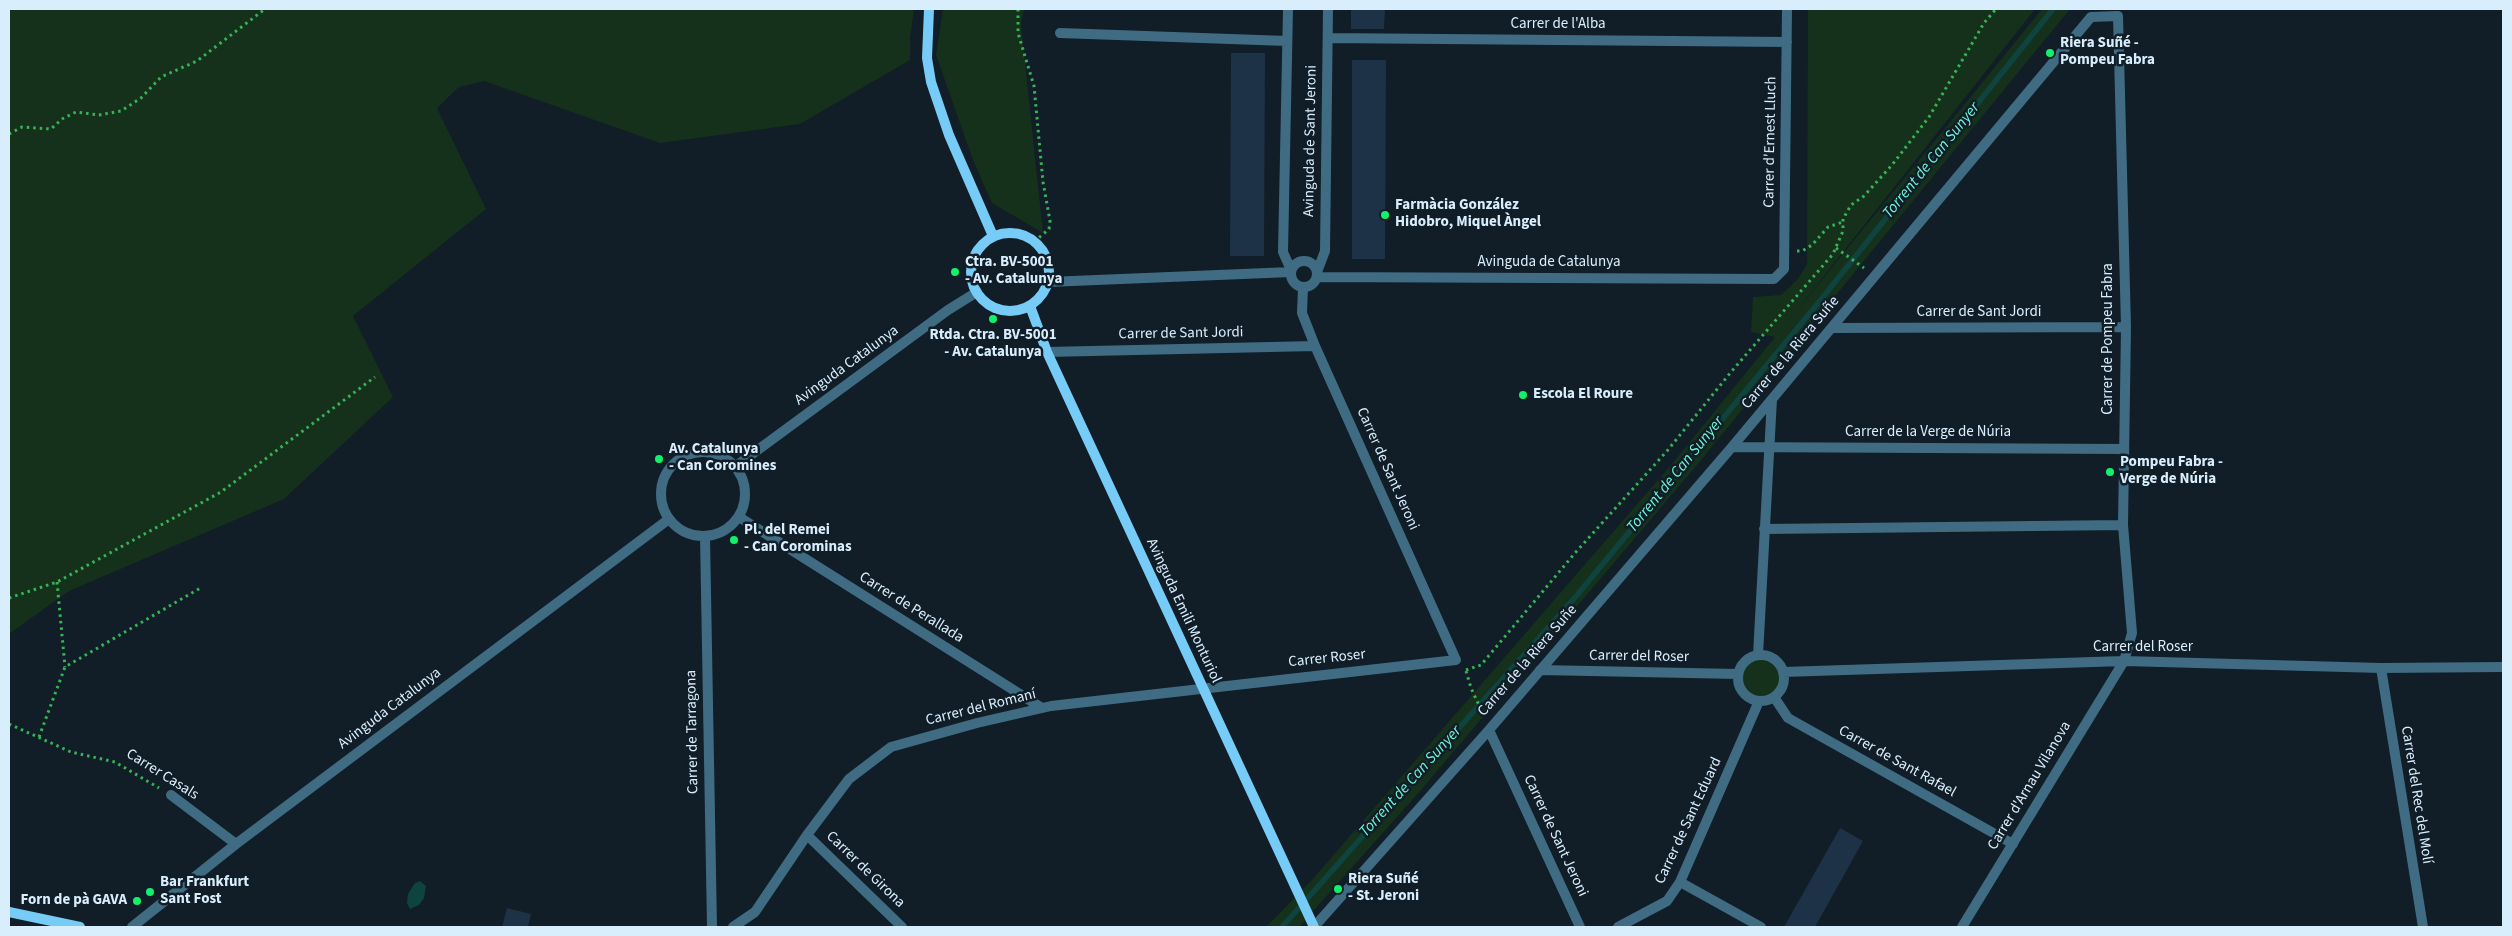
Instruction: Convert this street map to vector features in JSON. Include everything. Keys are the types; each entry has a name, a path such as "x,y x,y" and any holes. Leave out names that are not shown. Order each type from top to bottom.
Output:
{"street":[{"path":"929,9 927,58 931,82 949,135 993,236"},
{"name":"Avinguda de Sant Jeroni","path":"1288,9 1283,252 1291,271"},
{"name":"Avinguda de Sant Jeroni","path":"1317,274 1325,251 1328,9"},
{"name":"Carrer d'Ernest Lluch","path":"1780,275 1784,269 1787,9"},
{"name":"Carrer de la Riera Suñe","path":"1313,924 1487,725 1540,670 1732,447 2091,17 2118,16"},
{"name":"Carrer de Pompeu Fabra","path":"2118,16 2126,327 2122,524 2132,633 2124,661"},
{"path":"1060,33 1287,41"},
{"name":"Carrer de l'Alba","path":"1328,38 1787,42"},
{"path":"1014,233 1023,235 1035,242 1046,256 1050,269 1046,289 1038,300 1030,306 1010,312 995,308 983,300 976,292 971,271 973,261 979,249 993,236 1014,233"},
{"path":"1307,261 1314,266 1317,274 1311,285 1303,287 1294,283 1291,271 1297,263 1307,261"},
{"path":"1048,282 1291,271"},
{"name":"Avinguda de Catalunya","path":"1317,274 1774,279 1780,275"},
{"name":"Carrer de Sant Jeroni","path":"1303,287 1302,313 1315,346 1456,660"},
{"name":"Avinguda Catalunya","path":"736,466 976,292"},
{"name":"Avinguda Emili Monturiol","path":"1030,306 1047,352 1313,924"},
{"name":"Carrer de Sant Jordi","path":"1832,328 2126,327"},
{"name":"Carrer de Sant Jordi","path":"1047,352 1315,346"},
{"path":"1758,655 1772,399"},
{"name":"Carrer de la Verge de Núria","path":"1732,447 2124,449"},
{"path":"703,451 718,454 736,466 743,478 746,493 744,508 739,517 729,528 705,536 692,535 680,529 669,519 664,510 661,496 663,480 670,467 678,459 703,451"},
{"name":"Carrer de Perallada","path":"739,517 1042,708"},
{"name":"Avinguda Catalunya","path":"132,927 236,844 669,519"},
{"path":"1764,529 2122,524"},
{"name":"Carrer de Tarragona","path":"705,536 712,927"},
{"path":"1758,655 1774,659 1783,672 1782,688 1774,697 1759,701 1746,697 1741,691 1738,674 1744,662 1758,655"},
{"name":"Carrer Roser","path":"1202,687 1456,660"},
{"name":"Carrer del Roser","path":"1783,672 2124,661 2380,668 2503,667"},
{"name":"Carrer d'Arnau Vilanova","path":"1962,927 2124,661"},
{"name":"Carrer del Rec del Molí","path":"2380,668 2423,927"},
{"name":"Carrer del Roser","path":"1540,670 1738,674"},
{"name":"Carrer del Romaní","path":"807,835 849,779 891,747 977,723 1042,708 1202,687"},
{"name":"Carrer de Sant Rafael","path":"1774,697 1788,718 2013,844"},
{"name":"Carrer de Sant Eduard","path":"1618,927 1667,901 1680,882 1759,701"},
{"name":"Carrer de Sant Jeroni","path":"1487,725 1580,927"},
{"name":"Carrer Casals","path":"171,795 236,844"},
{"name":"Carrer de Girona","path":"733,927 755,912 807,835 902,927"},
{"path":"1680,882 1761,927"},
{"path":"9,912 80,927"}],"path":[{"path":"9,134 22,127 51,129 62,119 76,112 99,115 121,111 141,98 161,77 197,62 265,9"},
{"path":"1018,9 1018,33 1034,86 1043,182 1050,221 1049,229 1035,242"},
{"path":"1466,671 1481,665 1576,553 1667,451 1731,372 1833,254 1843,231 1843,222 1851,205 1864,196 1929,117 1984,23 1996,9"},
{"path":"1784,250 1802,251 1812,245 1828,227 1843,222"},
{"path":"1836,248 1875,276"},
{"path":"9,598 57,582 221,492 374,377"},
{"path":"39,737 65,667 57,582"},
{"path":"65,667 202,587"},
{"path":"1456,660 1466,671 1471,688 1487,725"},
{"name":"Carrer Casals","path":"9,724 71,752 115,762 171,795"}],"shaded area":[{"path":"9,9 914,9 910,38 910,60 800,124 660,143 484,81 459,87 437,108 486,209 353,316 393,397 284,499 69,591 9,634"},
{"path":"943,9 1024,9 1021,25 1043,233 992,203 973,160 936,55"},
{"path":"1808,9 2035,9 1794,314 2042,9 2070,9 1697,465 1421,790 1299,927 1266,927 1311,881 1671,465 1775,337 1751,332 1753,297 1781,295 1798,279 1807,264"},
{"path":"1756,655 1766,655 1780,665 1784,678 1780,691 1774,697 1766,701 1756,701 1742,691 1738,683 1738,673 1748,659"},
{"path":"420,881 426,886 424,898 419,905 410,909 407,903 408,894 415,883"}],"building":[{"path":"1351,9 1385,9 1384,29 1351,29"},
{"path":"1231,53 1265,53 1264,256 1230,256"},
{"path":"1352,60 1386,60 1385,259 1352,259"},
{"path":"1840,828 1863,841 1815,927 1784,927"},
{"path":"507,908 531,914 528,927 502,927"}],"waterway":[{"name":"Torrent de Can Sunyer","path":"1282,927 1578,594 1819,302 2053,9"}],"place":[{"name":"Riera Suñé - Pompeu Fabra","path":"2050,53"},
{"name":"Farmàcia González Hidobro, Miquel Àngel","path":"1385,215"},
{"name":"Ctra. BV-5001 - Av. Catalunya","path":"955,272"},
{"name":"Rtda. Ctra. BV-5001 - Av. Catalunya","path":"993,319"},
{"name":"Escola El Roure","path":"1523,395"},
{"name":"Av. Catalunya - Can Coromines","path":"659,459"},
{"name":"Pompeu Fabra - Verge de Núria","path":"2110,472"},
{"name":"Pl. del Remei - Can Corominas","path":"734,540"},
{"name":"Riera Suñé - St. Jeroni","path":"1338,889"},
{"name":"Bar Frankfurt Sant Fost","path":"150,892"},
{"name":"Forn de pà GAVA","path":"137,901"}]}
